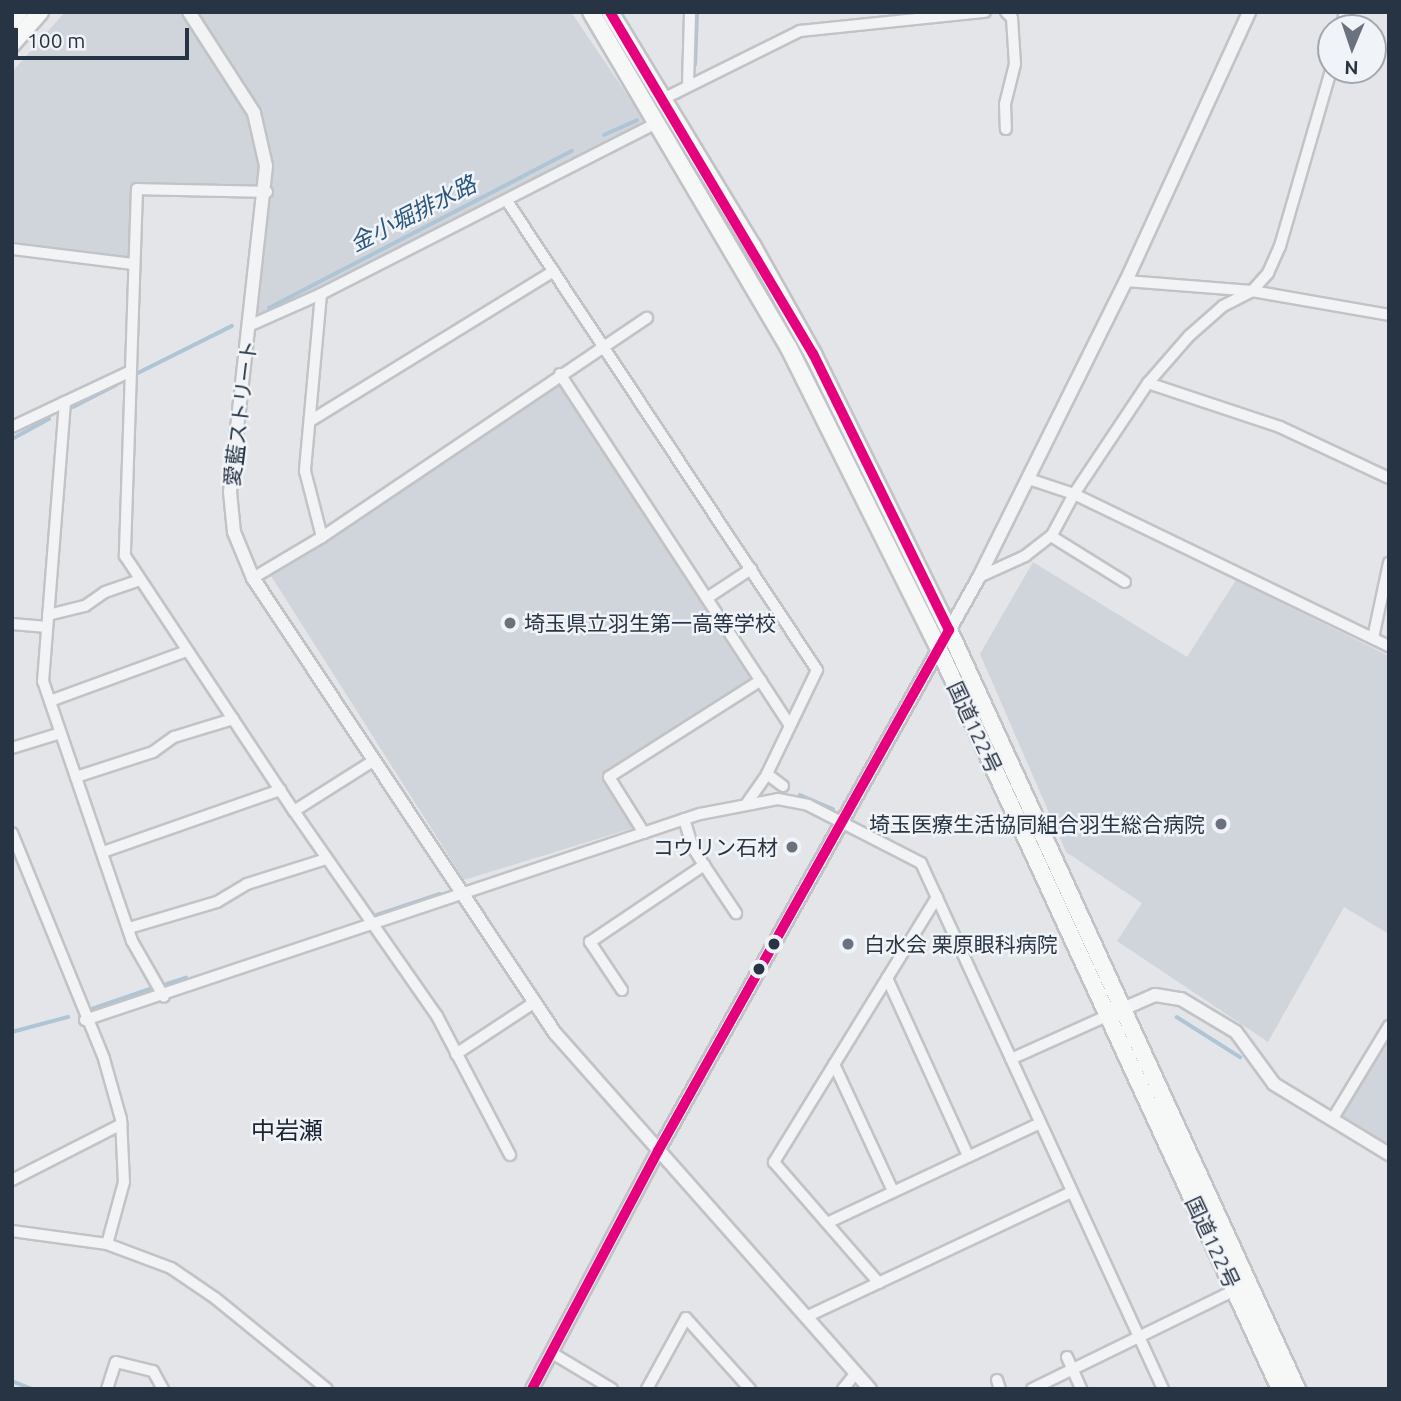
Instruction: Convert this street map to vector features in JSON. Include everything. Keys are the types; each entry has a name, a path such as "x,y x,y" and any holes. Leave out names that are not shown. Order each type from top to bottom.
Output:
{"main road":[{"path":"12,20 19,12"},
{"path":"12,44 40,12"},
{"name":"国道122号","path":"591,12 789,348 1116,1011 1297,1389"},
{"name":"国道122号","path":"610,12 665,98 813,354 949,630 1280,1389"}],"street":[{"name":"愛藍ストリート","path":"189,12 254,113 267,166 267,192 230,492 234,532 253,578 555,1033 870,1389"},
{"path":"688,85 690,12"},
{"path":"665,98 800,31 985,12"},
{"path":"1006,12 1012,18 1015,64 1005,104 1006,129"},
{"path":"532,1389 658,1151 979,577 1126,281 1249,12"},
{"path":"979,577 1025,556 1051,536 1074,494 1148,383 1223,306 1252,291 1268,273 1280,246 1327,84"},
{"path":"250,325 260,324 321,294 658,122"},
{"path":"267,192 137,189 132,264 124,556 370,926 437,1016 510,1155"},
{"path":"507,201 817,670 767,774 747,803"},
{"path":"12,249 132,264"},
{"path":"310,421 554,271"},
{"path":"1126,281 1252,291 1389,315"},
{"path":"321,294 305,471 322,537"},
{"path":"253,578 322,537 560,374 647,318"},
{"path":"12,427 129,372"},
{"path":"560,374 790,725"},
{"path":"1148,383 1280,427 1389,478"},
{"path":"65,402 43,681 129,928 164,997"},
{"path":"1029,479 1074,494 1389,646"},
{"path":"1051,536 1125,582"},
{"path":"1373,638 1389,563"},
{"path":"706,598 751,569"},
{"path":"48,615 85,606 105,592 140,580"},
{"path":"12,624 47,627"},
{"path":"50,702 187,651"},
{"path":"644,832 609,777 761,680"},
{"path":"76,777 233,719"},
{"path":"12,748 61,733"},
{"path":"294,811 373,761"},
{"path":"767,774 783,786"},
{"path":"103,852 280,790"},
{"path":"85,1020 164,997 684,819 747,803 778,799 844,820 921,863 1163,1389"},
{"path":"684,819 692,846 736,913"},
{"path":"12,833 85,1020 104,1059 121,1124 124,1182 107,1244"},
{"path":"129,928 217,902 247,884 326,859"},
{"path":"622,990 590,943 704,865"},
{"path":"879,1283 774,1163 937,897"},
{"path":"887,978 968,1156"},
{"path":"1011,1059 1155,995 1181,999 1236,1032 1273,1084 1389,1154"},
{"path":"456,1054 535,1002"},
{"path":"1332,1120 1389,1026"},
{"path":"834,1064 893,1191"},
{"path":"827,1223 1040,1123"},
{"path":"12,1180 121,1124"},
{"path":"806,1317 1072,1192"},
{"path":"12,1231 107,1244 178,1273 327,1389"},
{"path":"1032,1389 1138,1334 1235,1290"},
{"path":"647,1389 687,1318 750,1389"},
{"path":"552,1353 600,1386 612,1389"},
{"path":"1067,1357 1081,1389"},
{"path":"107,1389 116,1362 153,1371 163,1389"},
{"path":"844,1389 856,1373"}],"shaded area":[{"path":"65,12 571,12 649,127 251,325 267,191 137,189 132,261 12,249 12,72"},
{"name":"埼玉県立羽生第一高等学校","path":"561,378 755,678 602,775 636,827 464,880 266,568"},
{"name":"埼玉医療生活協同組合羽生総合病院","path":"1033,562 1187,657 1236,580 1389,656 1389,934 1344,907 1268,1042 1117,941 1142,903 1066,852 980,654"},
{"path":"1389,1039 1389,1146 1339,1117"}],"waterway":[{"path":"695,65 697,12"},
{"name":"金小堀排水路","path":"679,98 691,90"},
{"name":"金小堀排水路","path":"604,135 637,120"},
{"name":"金小堀排水路","path":"269,308 572,151"},
{"name":"金小堀排水路","path":"136,374 232,326"},
{"name":"金小堀排水路","path":"73,407 116,385"},
{"name":"金小堀排水路","path":"12,439 49,419"},
{"path":"800,795 833,809"},
{"path":"377,915 440,894"},
{"path":"167,984 186,978"},
{"path":"92,1009 150,989"},
{"path":"12,1032 68,1017"},
{"path":"1177,1017 1240,1057"},
{"path":"1339,1117 1372,1136"},
{"path":"12,1381 32,1389"}],"transit line":[{"path":"532,1389 658,1151 949,630 813,354 610,12"}],"place":[{"name":"埼玉県立羽生第一高等学校","path":"510,623"},
{"name":"埼玉医療生活協同組合羽生総合病院","path":"1221,824"},
{"name":"コウリン石材","path":"792,847"},
{"name":"白水会 栗原眼科病院","path":"848,944"}],"district":[{"name":"中岩瀬","path":"287,1131"}]}
